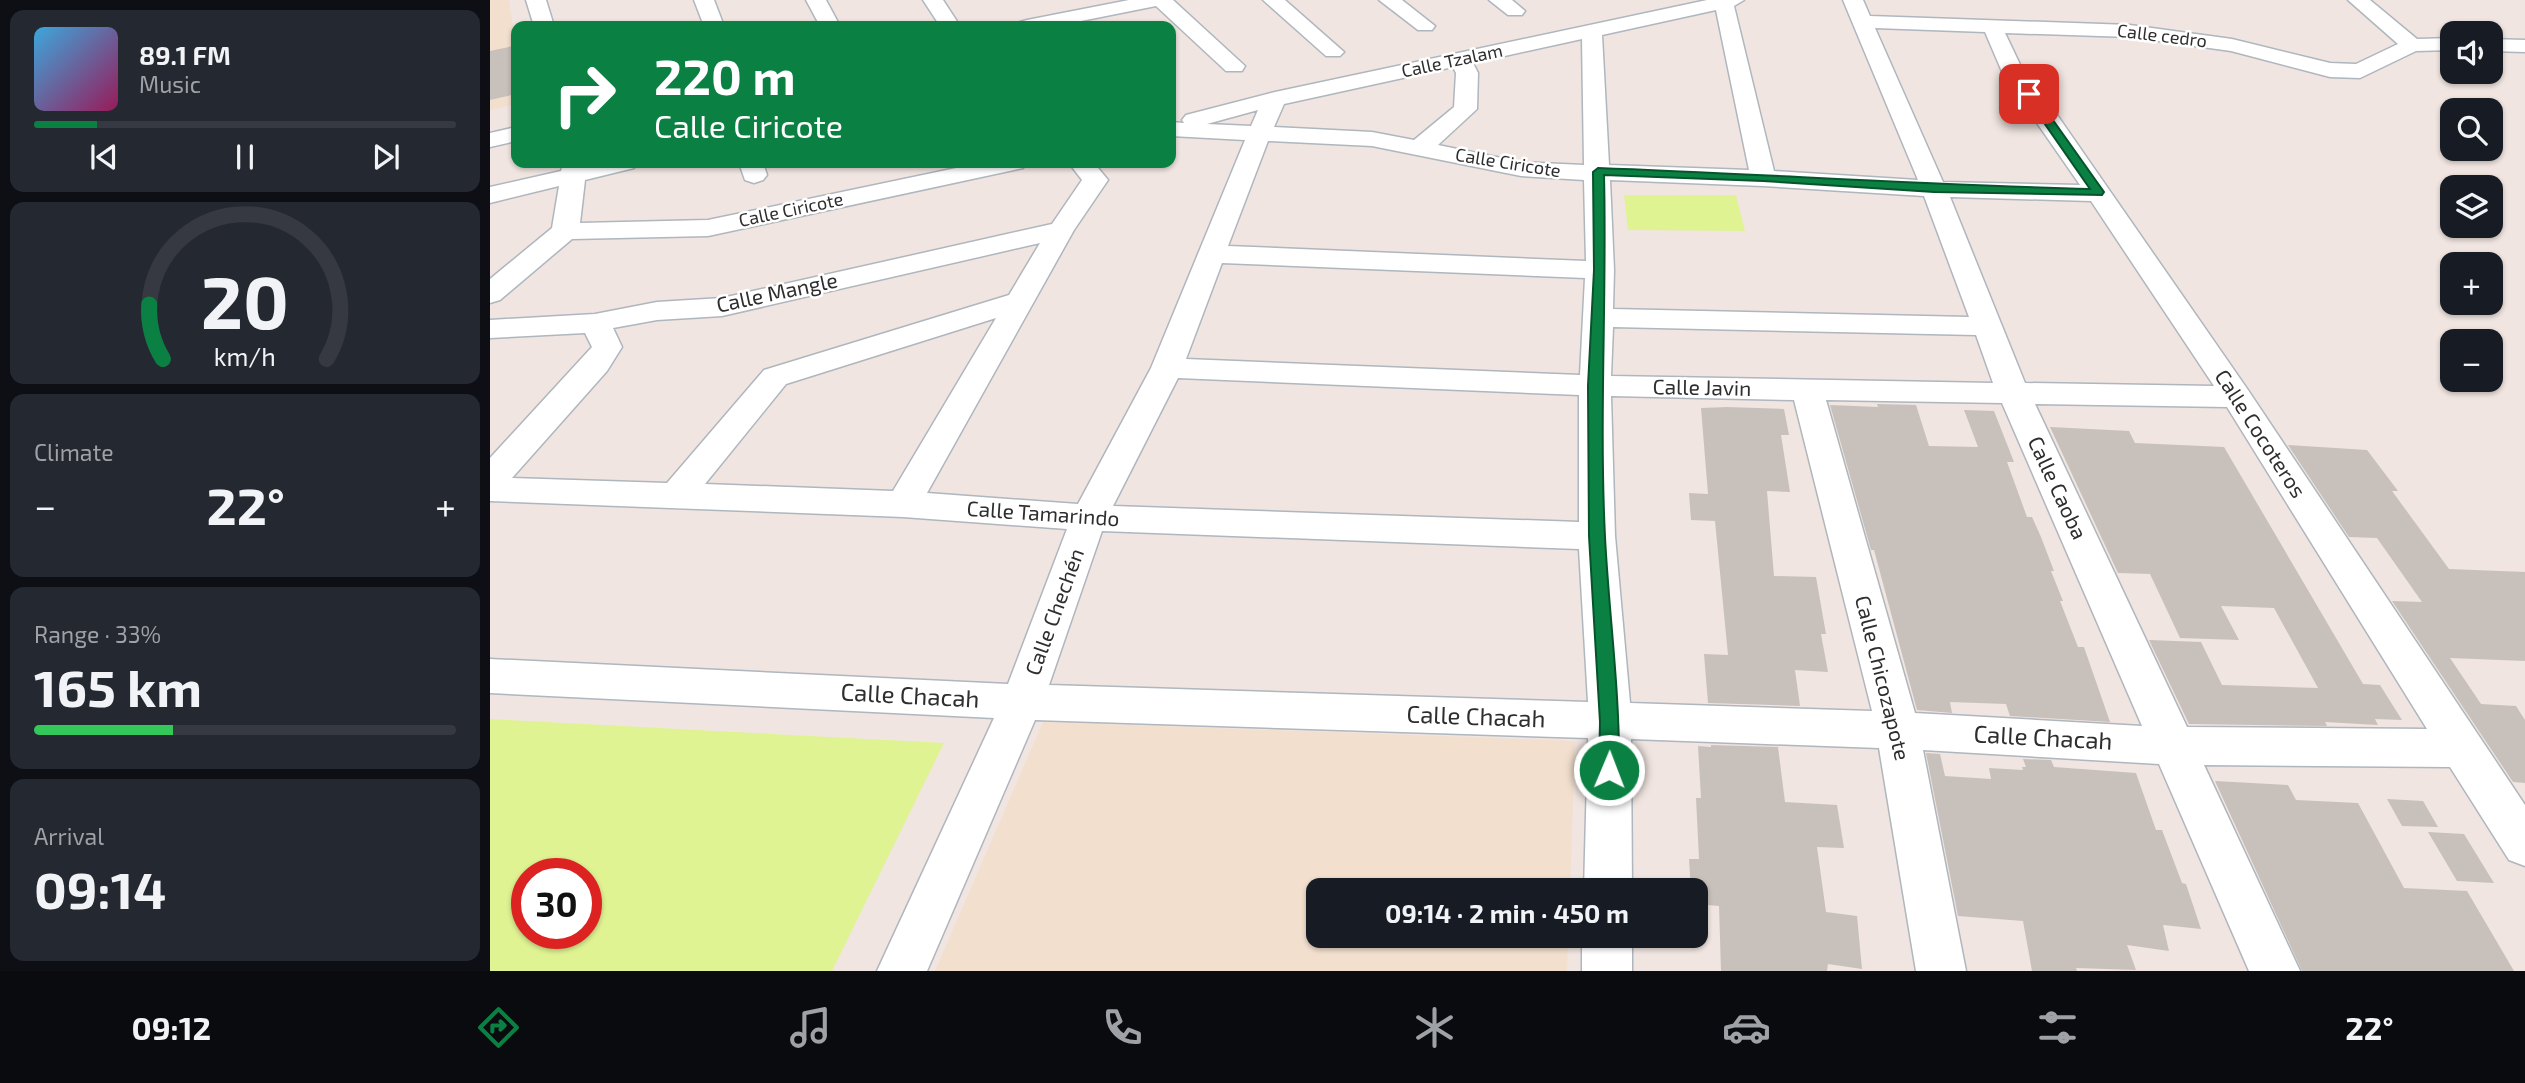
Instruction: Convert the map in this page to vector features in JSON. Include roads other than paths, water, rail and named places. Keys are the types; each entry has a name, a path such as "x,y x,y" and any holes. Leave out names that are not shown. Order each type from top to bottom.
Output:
{"street":[{"path":"536,0 542,21"},
{"path":"704,0 712,21"},
{"path":"816,0 827,21"},
{"path":"933,0 947,21"},
{"path":"1049,0 1067,21"},
{"path":"1072,21 1160,0 1234,66"},
{"path":"1273,0 1333,52"},
{"path":"1389,0 1424,26"},
{"path":"2358,0 2412,45"},
{"path":"1729,1 1763,178"},
{"name":"Calle Tzalam","path":"1176,126 1275,99 1729,1"},
{"name":"Calle cedro","path":"1858,11 1992,26 2130,31 2232,45 2330,70 2360,71 2412,45 2440,44"},
{"name":"Calle Caoba","path":"1858,11 1934,189 1985,326 2275,971"},
{"name":"Calle Cocoteros","path":"1992,26 2014,74 2238,397 2525,845"},
{"path":"1591,32 1600,270 1595,386 1597,536 1610,722 1608,878"},
{"path":"2503,45 2525,46"},
{"path":"1421,147 1465,108 1467,73 1460,59"},
{"name":"Calle Chechén","path":"902,971 1022,702 1089,518 1167,368 1275,99"},
{"name":"Calle Ciricote","path":"1176,127 1372,139 1521,169 1561,173 1763,178 1934,189 2098,192"},
{"path":"490,140 511,135"},
{"path":"490,195 575,168 565,231 490,294"},
{"name":"Calle Ciricote","path":"565,231 708,228 990,168"},
{"path":"903,503 1061,230 1095,180 1085,168"},
{"name":"Calle Mangle","path":"490,329 595,323 657,311 722,307 1061,230"},
{"path":"1211,254 1600,270"},
{"path":"678,494 775,377 1022,300"},
{"path":"1597,318 1985,326"},
{"path":"490,480 596,364 607,346 595,323"},
{"name":"Calle Javin","path":"1167,368 1595,386 2238,397"},
{"name":"Calle Chicozapote","path":"1807,389 1898,730 1941,971"},
{"name":"Calle Tamarindo","path":"490,489 903,503 1089,518 1597,536"},
{"name":"Calle Chacah","path":"490,676 1022,702 1898,730 2175,746 2463,748"},
{"path":"1607,948 1607,971"}]}
